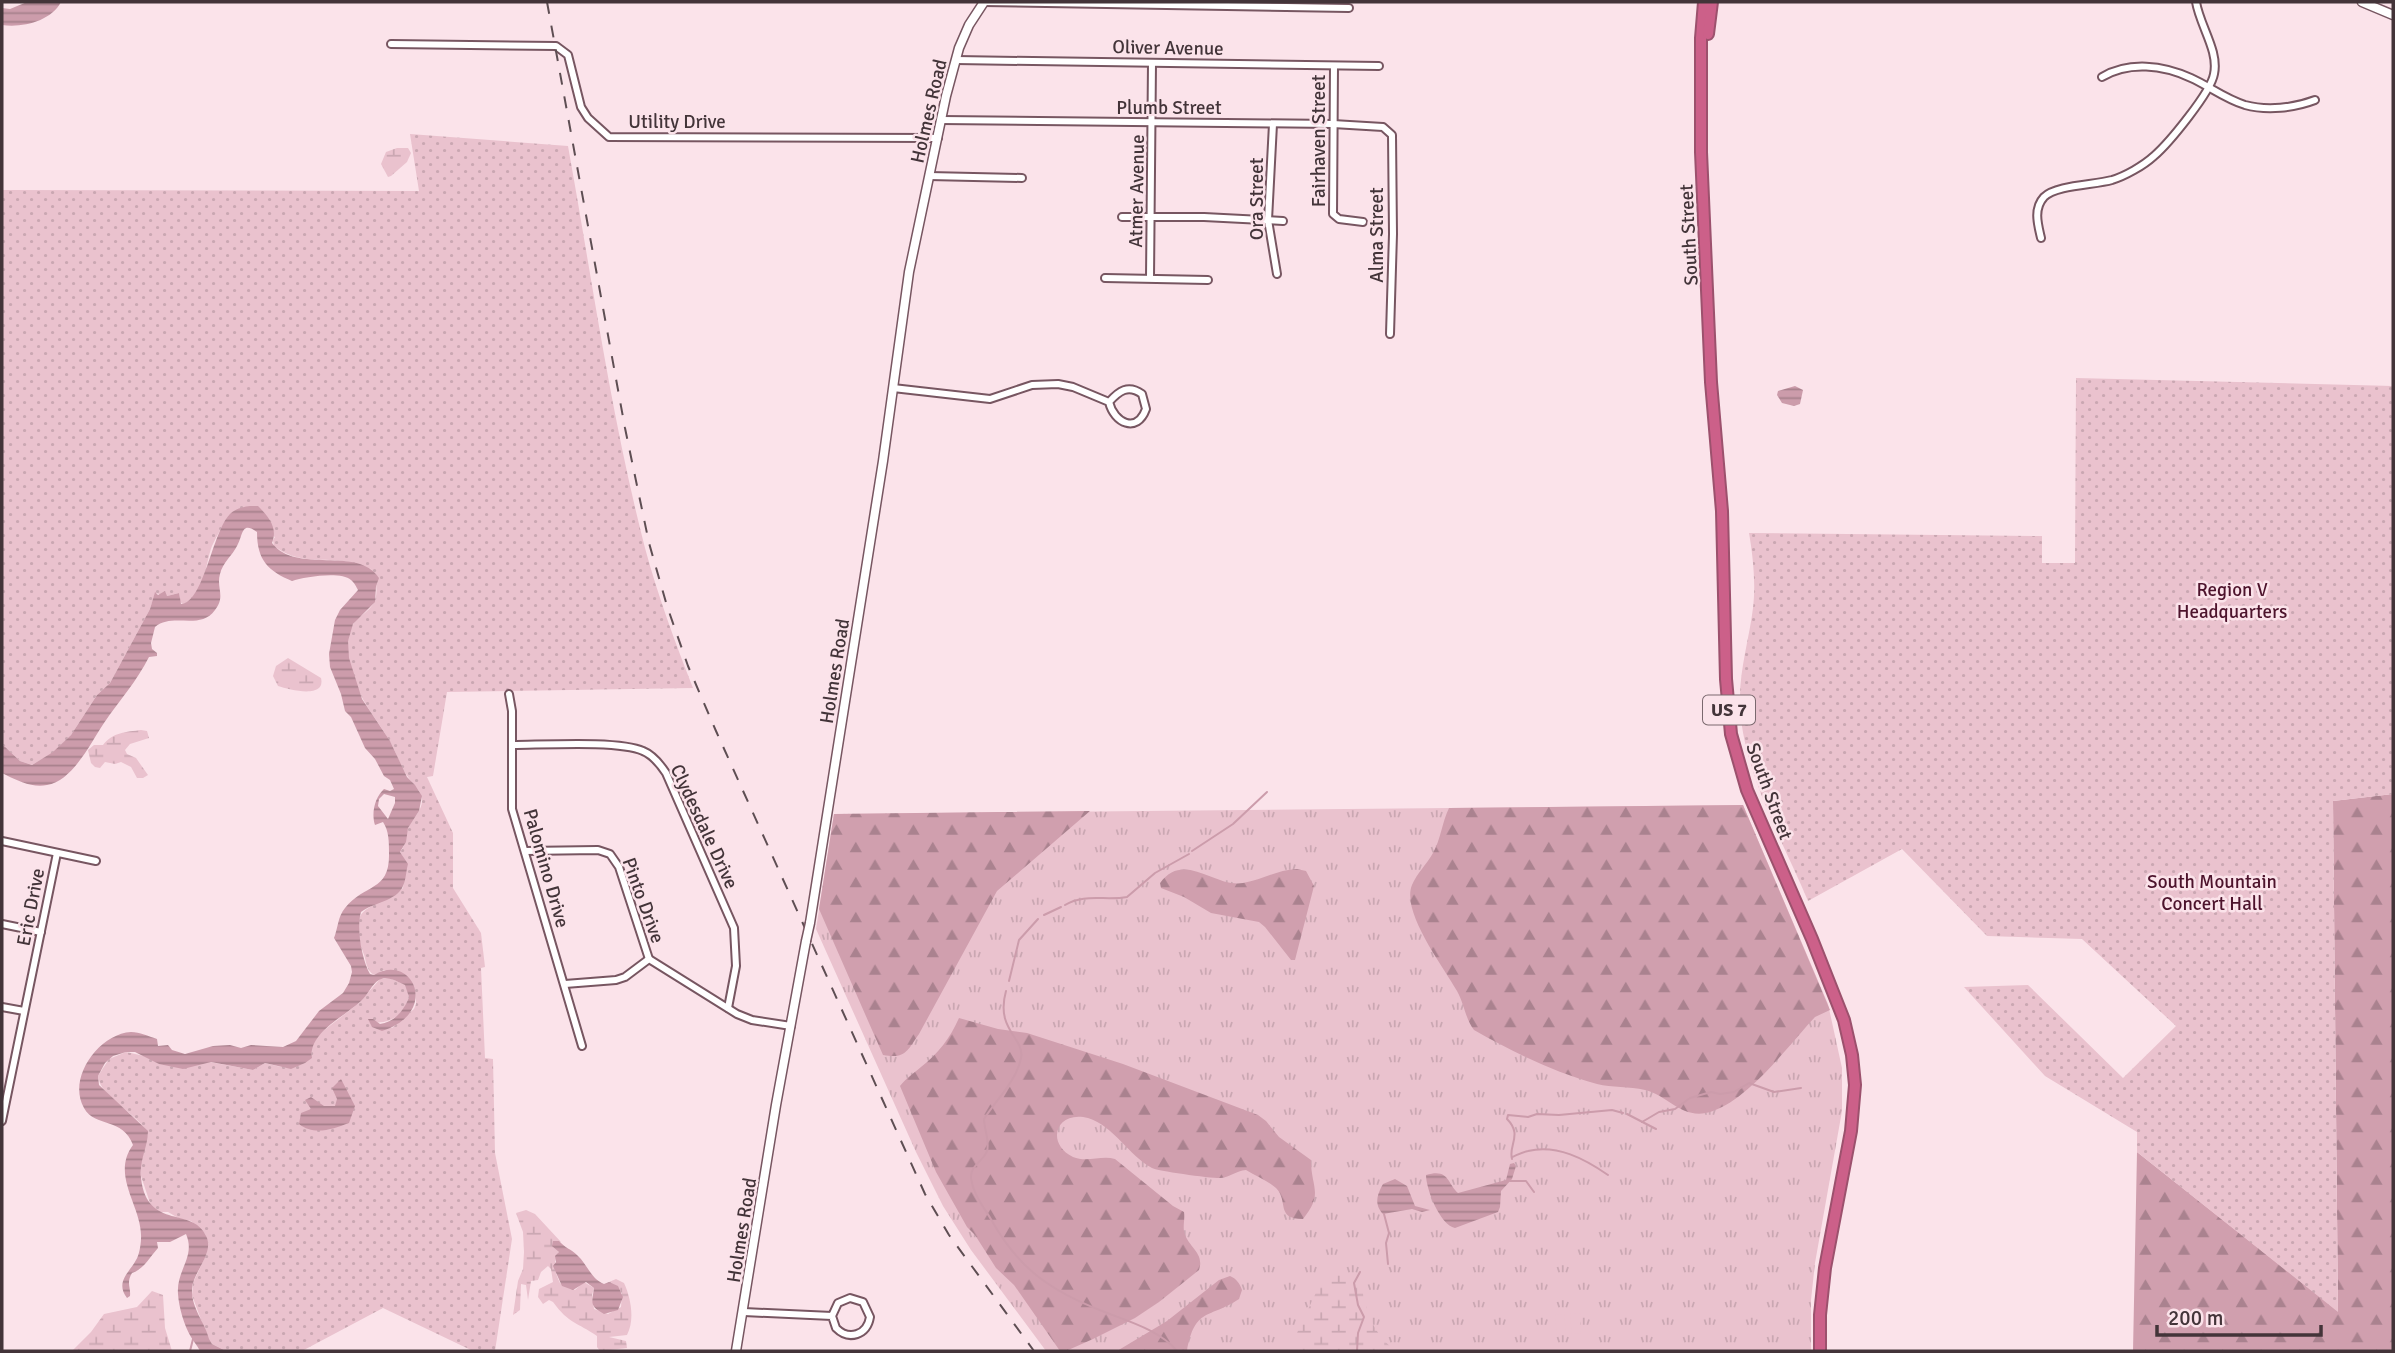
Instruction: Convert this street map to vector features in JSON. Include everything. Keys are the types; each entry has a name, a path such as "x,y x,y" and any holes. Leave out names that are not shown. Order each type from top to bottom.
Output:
{"highway":[{"name":"South Street","path":"1704,2 1700,99 1712,382 1722,511 1726,679 1731,734 1746,790 1812,939 1844,1020 1855,1085 1851,1131 1825,1268 1820,1315 1820,1351"},
{"name":"South Street","path":"1700,99 1712,2"}],"street":[{"path":"984,2 1337,5 1349,8"},
{"name":"Holmes Road","path":"736,1351 810,923 909,272 956,60 969,25 984,2"},
{"path":"2041,238 2038,209 2039,203 2048,194 2114,179 2153,156 2208,87 2214,76 2215,59 2196,2"},
{"path":"2362,2 2393,15"},
{"name":"Utility Drive","path":"391,44 556,46 568,55 581,107 609,137 938,138"},
{"name":"Oliver Avenue","path":"956,60 1379,66"},
{"name":"Atmer Avenue","path":"1150,278 1152,63"},
{"name":"Fairhaven Street","path":"1334,65 1334,217 1363,222"},
{"path":"2102,77 2115,69 2156,67 2182,74 2245,105 2272,108 2315,100"},
{"name":"Plumb Street","path":"942,120 1333,124 1383,127 1392,135"},
{"name":"Ora Street","path":"1273,124 1269,220 1277,274"},
{"name":"Alma Street","path":"1390,334 1392,135"},
{"path":"929,176 1022,178"},
{"path":"1122,217 1283,221"},
{"path":"1105,278 1208,280"},
{"path":"893,388 990,399 1032,385 1058,384 1073,387 1109,402 1117,419 1123,422 1136,422 1142,418 1146,409 1142,394 1133,389 1122,390 1109,402"},
{"name":"Palomino Drive","path":"509,694 513,745 512,805 582,1046"},
{"name":"Clydesdale Drive","path":"513,745 626,746 647,753 660,764 734,928 737,956 728,1008"},
{"path":"2,841 96,862"},
{"name":"Pinto Drive","path":"525,851 598,850 610,854 619,867 649,959"},
{"name":"Eric Drive","path":"2,1121 5,1090 57,853"},
{"path":"2,924 41,932"},
{"path":"565,985 616,980 625,977 649,959 752,1020 791,1026"},
{"path":"2,1007 24,1011"},
{"path":"850,1298 863,1303 870,1317 860,1334 849,1336 836,1328 832,1316 838,1303 850,1298"},
{"path":"744,1312 832,1316"}],"green space":[{"path":"410,134 568,146 612,398 633,498 655,584 693,688 447,692 433,776 427,777 453,833 453,888 481,933 485,967 481,968 485,1058 493,1059 495,1153 512,1239 495,1351 473,1351 383,1308 302,1351 226,1351 208,1339 192,1295 193,1283 206,1255 208,1243 205,1234 191,1221 180,1219 168,1212 158,1212 151,1206 141,1176 141,1157 148,1134 136,1119 105,1091 98,1076 109,1059 126,1052 149,1057 159,1064 210,1062 253,1070 265,1063 295,1066 312,1055 311,1048 318,1035 359,1003 380,979 389,978 406,985 409,997 393,1019 367,1021 392,1028 414,1009 414,989 408,980 398,974 384,970 374,975 371,973 358,936 358,925 365,910 403,888 405,865 400,852 408,828 421,807 422,799 363,699 349,662 350,630 375,599 376,584 371,569 344,561 291,556 274,546 275,537 229,515 212,546 196,595 183,604 180,602 179,593 167,596 155,593 150,609 110,683 97,695 71,735 54,752 32,765 20,761 2,744 2,190 419,191"},
{"path":"408,148 411,153 407,162 388,177 381,164 386,152"},
{"path":"2076,378 2393,386 2393,794 2333,801 2338,1312 2137,1152 2137,1132 2045,1076 1964,987 2028,985 2123,1078 2176,1026 2082,939 1987,936 1902,849 1808,901 1755,778 1742,727 1740,703 1754,599 1754,570 1749,533 2042,536 2042,563 2075,563"},
{"path":"288,658 321,678 318,689 306,691 278,686 273,676 276,666"},
{"path":"147,731 149,738 130,744 125,750 136,758 148,775 137,778 131,767 121,762 105,762 100,768 91,763 88,750 94,745 103,745 120,733"},
{"path":"2393,794 2393,1351 2133,1351 2137,1152 2338,1311 2333,801"},
{"path":"1743,805 1828,1004 1842,1068 1842,1111 1815,1263 1811,1300 1811,1351 1046,1351 971,1250 943,1206 816,929 834,814"},
{"path":"1743,805 1830,1010 1815,1017 1768,1070 1741,1095 1713,1111 1693,1113 1645,1090 1603,1085 1565,1074 1518,1054 1474,1030 1457,991 1425,939 1412,909 1410,896 1414,881 1436,848 1449,808"},
{"path":"1090,811 997,891 912,1045 901,1055 883,1055 819,909 834,814"},
{"path":"1297,869 1306,871 1314,886 1295,960 1291,960 1259,922 1211,913 1184,897 1161,888 1160,883 1169,874 1179,870 1200,872 1232,883 1243,883"},
{"path":"959,1018 998,1029 1027,1033 1123,1064 1258,1115 1279,1137 1311,1160 1315,1190 1313,1203 1303,1219 1294,1218 1286,1213 1276,1188 1246,1170 1217,1178 1152,1168 1097,1122 1088,1118 1068,1119 1058,1129 1057,1136 1064,1151 1078,1159 1115,1159 1184,1212 1184,1231 1198,1254 1200,1264 1199,1270 1135,1318 1066,1351 1060,1351 1014,1285 996,1268 967,1227 936,1172 900,1086 939,1051"},
{"path":"526,1210 535,1214 561,1242 553,1241 559,1252 555,1268 560,1283 575,1290 584,1282 594,1288 594,1309 608,1314 621,1307 622,1293 609,1282 616,1279 624,1283 629,1295 631,1323 627,1335 609,1337 626,1341 627,1348 600,1351 597,1347 597,1336 569,1319 553,1302 549,1300 543,1304 538,1297 539,1289 553,1282 548,1266 541,1272 538,1280 531,1281 528,1300 526,1285 521,1284 520,1310 513,1315 524,1252 523,1232 516,1213"},
{"path":"1340,1271 1355,1278 1362,1290 1373,1324 1395,1351 1293,1351 1298,1342 1297,1333 1320,1284 1330,1274"},
{"path":"1230,1276 1242,1290 1239,1299 1199,1320 1190,1337 1187,1351 1117,1351 1167,1321 1219,1280"},
{"path":"152,1291 163,1295 165,1328 172,1351 72,1351 104,1314 137,1307"},
{"path":"1580,1313 1581,1333 1572,1334 1570,1314"},
{"path":"1564,1314 1566,1334 1557,1335 1555,1315"}],"shaded area":[{"path":"27,2 61,2 51,14 36,22 2,25 2,8 10,9"},
{"path":"1795,386 1803,390 1800,404 1794,406 1782,403 1777,395 1778,391"},
{"path":"247,506 258,506 266,514 274,532 272,543 283,552 296,557 357,563 369,568 379,578 375,602 353,624 348,641 349,658 362,699 390,741 407,777 422,796 419,811 408,828 406,842 400,852 408,864 403,886 395,895 361,912 360,935 370,974 388,970 400,971 409,978 414,987 415,999 411,1011 400,1022 382,1031 372,1027 368,1019 380,1024 390,1021 401,1011 409,997 405,985 389,979 379,980 361,1001 321,1033 312,1049 312,1058 291,1069 265,1063 253,1070 211,1062 183,1069 159,1064 135,1052 113,1056 105,1063 98,1076 99,1085 148,1131 141,1171 145,1195 152,1206 161,1212 192,1222 201,1228 207,1238 207,1251 193,1283 192,1296 212,1344 226,1351 200,1351 186,1327 179,1299 178,1285 189,1250 186,1234 170,1242 157,1242 158,1248 143,1266 130,1276 130,1296 127,1298 124,1292 123,1282 137,1258 141,1241 125,1168 133,1145 123,1130 89,1114 80,1096 80,1084 83,1072 97,1049 119,1035 131,1032 157,1039 158,1046 168,1045 172,1050 185,1054 213,1046 283,1047 296,1041 319,1011 343,993 349,983 351,966 334,938 339,918 345,908 360,894 375,886 385,875 388,866 388,837 383,822 375,825 374,810 378,796 384,789 394,789 365,748 351,717 345,711 330,667 329,654 335,620 340,610 358,590 346,577 331,575 292,581 284,577 270,568 262,557 257,532 245,529 221,570 220,600 215,610 202,619 170,621 155,627 151,643 157,656 149,657 73,769 56,782 47,785 36,786 21,782 2,773 2,744 20,761 32,765 53,752 71,735 97,695 110,683 150,609 155,592 158,595 165,591 167,596 179,593 181,604 189,601 202,580 224,523 232,512","holes":["384,794 395,797 395,803 388,819 378,806 379,799"]},
{"path":"341,1079 355,1106 349,1123 317,1131 299,1124 301,1113 311,1109 305,1100 311,1097 324,1106 335,1106 337,1099 332,1088"},
{"path":"1514,1163 1516,1166 1512,1179 1501,1191 1498,1212 1455,1228 1439,1214 1431,1197 1426,1175 1443,1175 1458,1193 1506,1180 1510,1164"},
{"path":"1395,1179 1407,1186 1415,1206 1430,1210 1422,1212 1412,1209 1383,1214 1377,1203 1379,1192 1383,1184"},
{"path":"553,1241 559,1241 575,1253 599,1281 618,1286 623,1297 618,1310 604,1314 596,1309 592,1301 594,1288 586,1282 573,1290 562,1286 553,1266 556,1262 555,1256 559,1252 552,1246"}],"waterway":[{"path":"1192,851 1233,824 1267,792"},
{"path":"1065,905 1087,898 1127,897 1155,873 1189,854"},
{"path":"1044,915 1061,907"},
{"path":"1009,981 1019,940 1038,919"},
{"path":"1006,991 1004,1015 1019,1045 1021,1058 1011,1082 984,1119 987,1151 971,1174 976,1195 1002,1238 1038,1276 1067,1295 1162,1337 1177,1351"},
{"path":"1642,1122 1659,1112 1675,1109 1690,1098 1711,1092 1734,1092 1749,1083 1774,1092 1801,1088"},
{"path":"1512,1159 1515,1135 1507,1119 1508,1115 1528,1117 1537,1114 1559,1115 1612,1110 1623,1113"},
{"path":"1627,1114 1656,1129"},
{"path":"1512,1157 1539,1149 1560,1151 1608,1175"},
{"path":"1510,1181 1526,1181 1534,1192"},
{"path":"1384,1214 1389,1233 1386,1243 1388,1264"},
{"path":"1357,1351 1358,1333 1364,1317 1358,1305 1354,1283 1360,1272"},
{"path":"190,1351 193,1339"}],"railway":[{"path":"547,2 625,428 649,543 688,666 925,1194 949,1235 1034,1351"}],"park label":[{"name":"Region V Headquarters","path":"2232,600"},
{"name":"South Mountain Concert Hall","path":"2212,892"}]}
